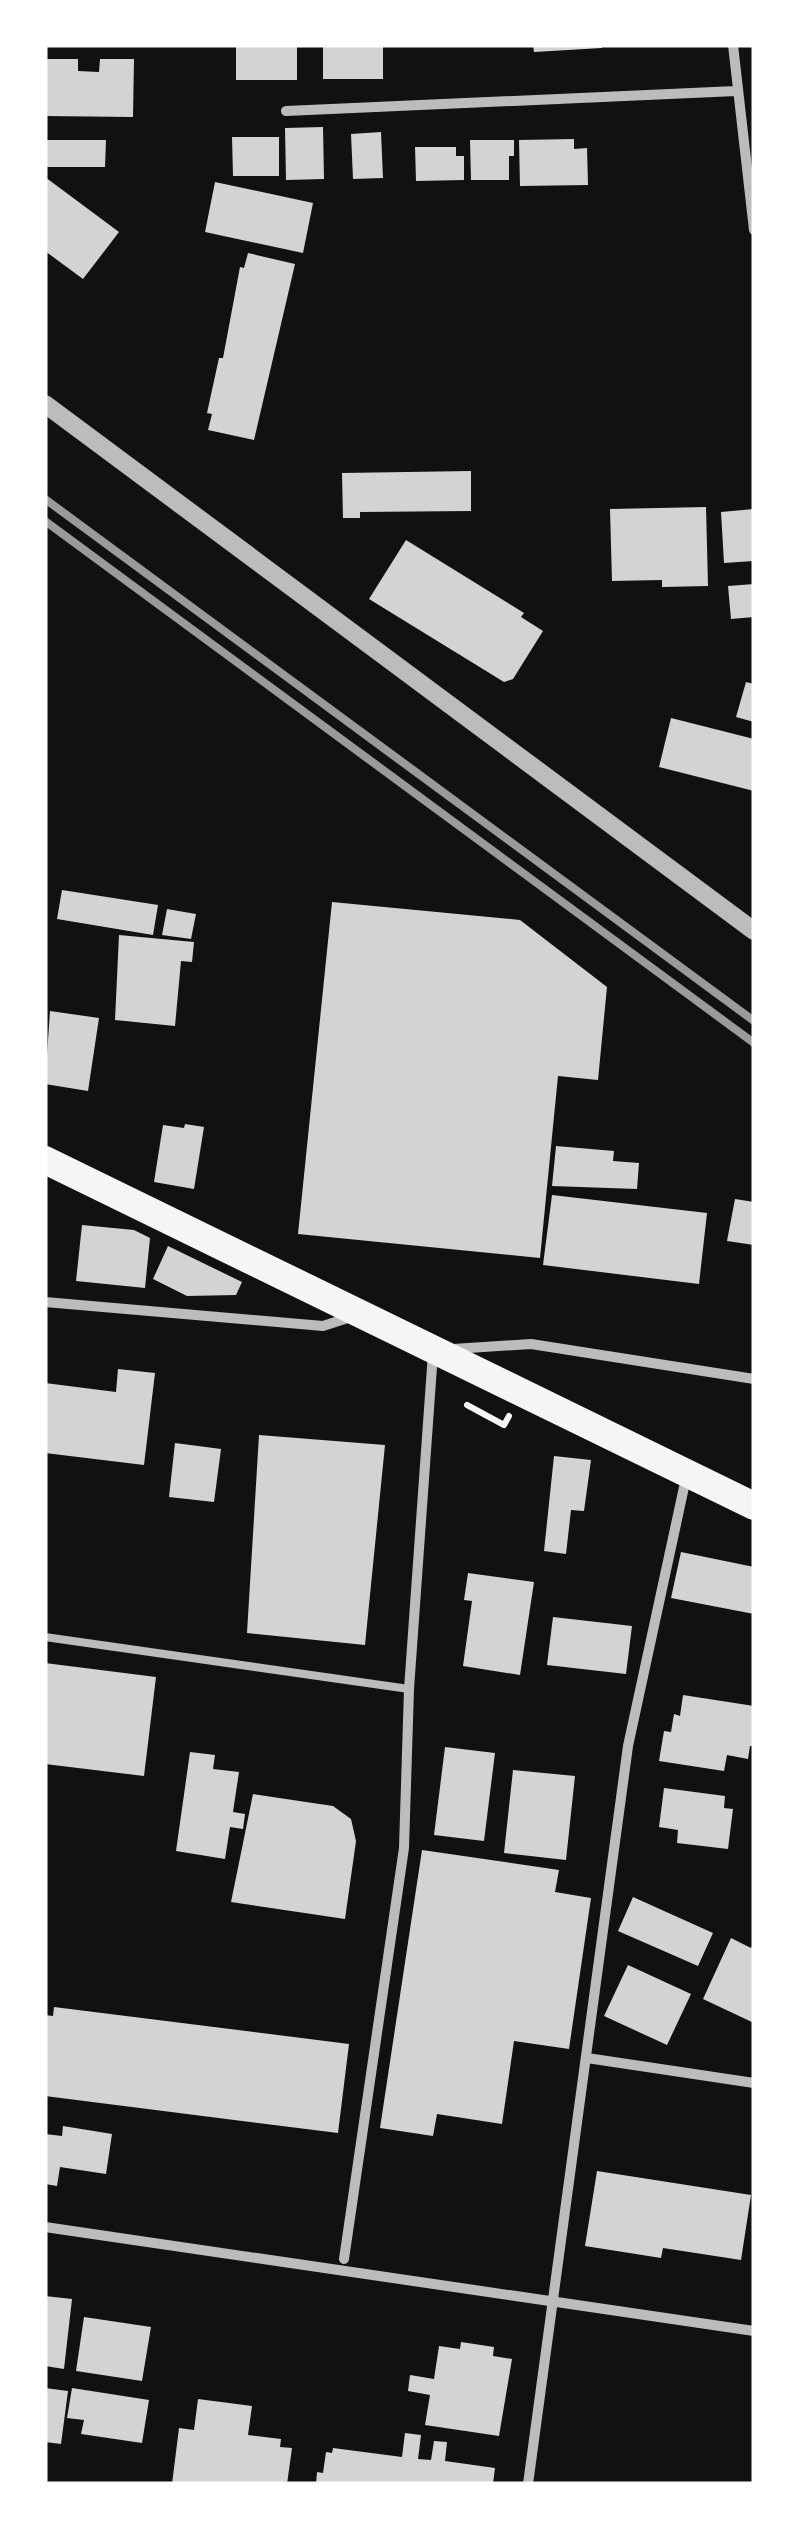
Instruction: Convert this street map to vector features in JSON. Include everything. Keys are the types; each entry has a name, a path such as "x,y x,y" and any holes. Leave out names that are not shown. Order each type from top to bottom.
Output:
{"highway":[{"path":"45,1160 355,1315 754,1506"}],"street":[{"path":"733,45 736,92 750,160 754,230"},
{"path":"286,111 736,92"},
{"path":"45,404 754,931"},
{"path":"45,1302 323,1326 355,1315"},
{"path":"344,2258 404,1848 409,1689 433,1351 531,1344 754,1380"},
{"path":"528,2484 628,1746 687,1474"},
{"path":"587,2058 754,2083"},
{"path":"45,2227 754,2331"}],"lane":[{"path":"45,1637 409,1689"}],"path":[{"path":"454,1398 504,1425"}],"building":[{"path":"236,45 297,45 297,80 236,80"},
{"path":"323,45 383,45 383,79 323,79"},
{"path":"533,45 602,45 602,48 534,52"},
{"path":"46,59 78,59 78,71 99,72 100,59 134,59 133,117 45,116"},
{"path":"323,127 324,179 286,180 285,128"},
{"path":"381,132 383,178 353,179 351,134"},
{"path":"232,137 279,137 279,176 233,176"},
{"path":"574,139 574,149 587,148 588,185 520,186 519,140"},
{"path":"45,140 106,140 105,167 45,167"},
{"path":"470,140 514,140 509,180 471,180"},
{"path":"415,147 456,147 456,156 464,156 464,180 416,181"},
{"path":"45,177 119,232 83,279 45,251"},
{"path":"215,182 313,203 303,253 205,232"},
{"path":"248,253 295,264 254,440 208,430 212,414 207,413 219,358 223,358 240,267 244,268"},
{"path":"471,471 471,511 360,512 360,518 343,518 342,473"},
{"path":"706,507 708,586 662,587 662,580 612,581 610,509"},
{"path":"754,509 754,561 724,563 721,512"},
{"path":"406,540 524,613 521,617 543,631 513,679 504,682 369,599"},
{"path":"754,584 754,617 731,619 728,586"},
{"path":"746,682 754,684 754,722 736,717"},
{"path":"671,718 754,739 754,791 659,767"},
{"path":"62,890 158,905 153,935 57,919"},
{"path":"332,902 520,920 607,987 598,1080 558,1076 540,1258 298,1234"},
{"path":"167,909 196,914 191,939 162,935"},
{"path":"119,935 194,942 192,962 181,961 175,1026 115,1020"},
{"path":"50,1011 99,1018 88,1091 45,1084"},
{"path":"185,1124 204,1127 194,1189 154,1182 163,1125 184,1128"},
{"path":"556,1146 614,1151 613,1161 639,1163 637,1189 552,1186"},
{"path":"552,1195 707,1213 699,1284 543,1265"},
{"path":"735,1199 754,1202 754,1245 727,1241"},
{"path":"82,1225 134,1230 150,1238 145,1288 76,1281"},
{"path":"168,1246 242,1282 236,1295 187,1296 153,1279"},
{"path":"118,1369 155,1373 144,1465 45,1453 45,1383 116,1392"},
{"path":"259,1435 385,1445 365,1645 247,1633"},
{"path":"175,1443 221,1449 214,1502 169,1497"},
{"path":"554,1456 591,1460 584,1511 571,1510 566,1554 544,1551"},
{"path":"681,1552 754,1567 754,1614 671,1598"},
{"path":"468,1573 534,1582 520,1675 463,1666 472,1601 464,1600"},
{"path":"553,1617 632,1626 626,1674 547,1665"},
{"path":"45,1663 156,1677 144,1776 45,1764"},
{"path":"683,1695 754,1706 754,1746 750,1746 748,1759 727,1755 724,1771 659,1761 664,1731 671,1732 674,1714 680,1716"},
{"path":"445,1747 495,1753 484,1841 434,1835"},
{"path":"190,1752 215,1755 213,1769 239,1772 233,1812 245,1814 243,1829 230,1827 225,1859 176,1851"},
{"path":"513,1770 575,1776 566,1860 504,1853"},
{"path":"664,1788 725,1796 724,1808 733,1809 728,1849 677,1843 678,1830 659,1827"},
{"path":"253,1794 333,1806 351,1819 356,1841 345,1919 231,1902"},
{"path":"422,1850 559,1870 555,1892 591,1898 569,2049 514,2041 502,2124 437,2114 433,2136 380,2128"},
{"path":"633,1897 713,1933 698,1966 618,1931"},
{"path":"731,1938 751,1948 754,1942 754,2023 703,1999"},
{"path":"628,1965 691,1994 667,2045 604,2016"},
{"path":"54,2007 349,2044 338,2133 45,2096 45,2015 53,2016"},
{"path":"63,2126 112,2134 106,2174 60,2167 57,2186 45,2184 45,2134 62,2136"},
{"path":"597,2171 751,2195 741,2260 663,2248 661,2258 585,2246"},
{"path":"45,2296 72,2299 64,2369 45,2366"},
{"path":"84,2317 151,2327 142,2381 76,2371"},
{"path":"461,2342 494,2347 493,2356 512,2359 499,2436 425,2425 430,2395 408,2391 410,2375 434,2379 439,2346 460,2349"},
{"path":"45,2388 68,2391 61,2444 45,2442"},
{"path":"72,2388 149,2400 142,2443 81,2434 84,2420 67,2418"},
{"path":"198,2399 252,2406 248,2435 281,2439 280,2447 292,2448 287,2484 172,2484 179,2428 194,2430"},
{"path":"405,2433 421,2435 418,2459 431,2460 434,2441 447,2442 445,2461 495,2468 493,2484 316,2484 317,2472 323,2473 326,2452 332,2453 333,2448 402,2457"}],"railway":[{"path":"45,499 754,1021"},
{"path":"45,521 754,1043"}]}
